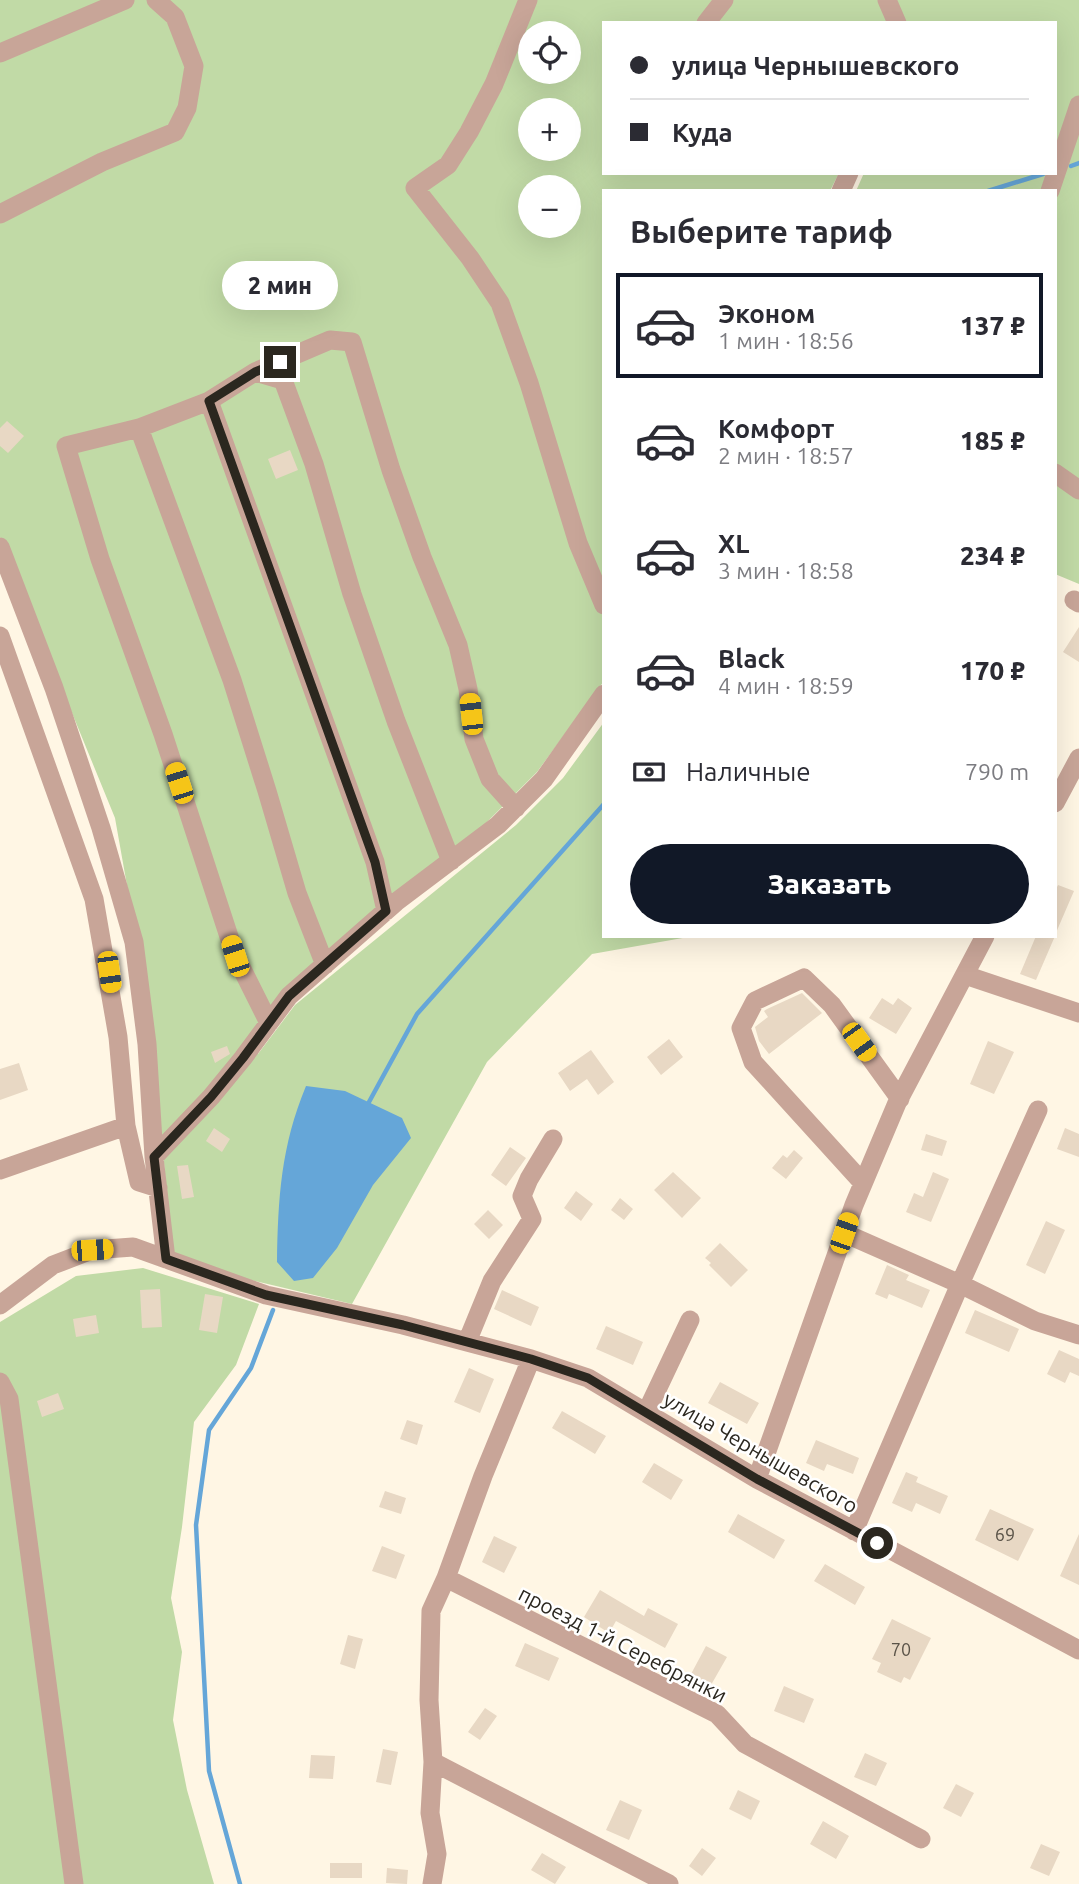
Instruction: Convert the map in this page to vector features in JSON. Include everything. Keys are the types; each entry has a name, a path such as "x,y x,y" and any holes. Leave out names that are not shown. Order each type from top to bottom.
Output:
{"street":[{"path":"0,53 125,0"},
{"path":"0,214 102,162 175,132 187,108 194,66 175,16 156,0"},
{"path":"528,0 494,84 469,132 448,165 415,188 470,258 500,303 529,383 578,543 602,600"},
{"path":"708,21 724,0"},
{"path":"887,0 896,21"},
{"path":"1057,173 1079,105"},
{"path":"269,1023 235,956 163,734 100,559 66,446 139,428 209,401 255,372 330,340 352,342 391,470 422,557 458,645 468,689 474,738 489,779 516,808"},
{"path":"255,372 283,380 314,464 352,594 396,722 451,861"},
{"path":"209,401 375,862 386,911"},
{"path":"139,428 232,680 297,893 325,965"},
{"path":"1057,474 1079,490"},
{"path":"0,547 54,688 114,866 134,942 148,1044 154,1157 166,1259"},
{"path":"0,636 94,899 118,1037 126,1126 139,1182 158,1188"},
{"path":"154,1157 211,1097 289,996 386,911 498,825 516,808 544,779 602,697"},
{"path":"1057,799 1079,758"},
{"path":"757,1479 863,1183 900,1099 984,938"},
{"path":"965,975 1079,1013"},
{"path":"863,1183 753,1062 741,1028 755,1001 804,978 832,1005 900,1099"},
{"path":"854,1531 1038,1110"},
{"path":"0,1170 126,1126"},
{"path":"467,1342 492,1280 532,1219 522,1196 553,1139"},
{"path":"844,1233 960,1284 1035,1321 1079,1335"},
{"name":"улица Чернышевского","path":"0,1306 53,1265 92,1250 133,1247 266,1295 403,1325 531,1359 588,1378 757,1479 1079,1650"},
{"path":"646,1413 690,1320"},
{"path":"432,1884 437,1854 430,1813 433,1762 429,1700 431,1611 531,1359"},
{"path":"0,1382 9,1399 74,1884"},
{"name":"проезд 1-й Серебрянки","path":"446,1578 718,1714 745,1744 921,1839"},
{"path":"433,1762 669,1884"}],"green space":[{"path":"0,0 1079,0 1079,584 1057,575 1057,189 857,189 863,175 1057,175 1057,21 602,21 602,175 838,175 831,189 602,189 602,684 537,772 477,832 260,1028 258,1054 295,1005 516,825 563,778 602,725 602,938 683,938 592,954 487,1062 352,1304 238,1277 172,1254 152,1026 115,818 0,537"},
{"path":"143,1268 259,1304 236,1365 194,1422 171,1598 182,1652 173,1720 187,1790 214,1884 0,1884 0,1322 76,1276"}],"water":[{"path":"306,1086 345,1091 402,1118 411,1138 373,1185 337,1248 313,1278 294,1281 277,1262 278,1216 286,1151"}],"building":[{"path":"7,421 24,436 8,453 0,446 0,428"},
{"path":"290,450 298,470 276,479 268,459"},
{"path":"1079,627 1079,662 1063,652"},
{"path":"1058,885 1074,891 1057,930"},
{"path":"1035,938 1054,938 1036,980 1020,974"},
{"path":"802,993 822,1013 769,1054 759,1041 755,1027 768,1017 764,1011"},
{"path":"882,998 893,1005 898,998 912,1008 896,1034 869,1018"},
{"path":"669,1039 683,1057 661,1075 647,1057"},
{"path":"988,1041 1014,1052 994,1094 970,1084"},
{"path":"227,1046 230,1054 215,1063 211,1052"},
{"path":"591,1050 614,1082 598,1095 587,1079 570,1091 558,1073"},
{"path":"19,1063 28,1090 0,1100 0,1069"},
{"path":"214,1128 230,1139 222,1152 206,1141"},
{"path":"1065,1128 1079,1134 1079,1157 1057,1149"},
{"path":"926,1134 947,1141 942,1156 921,1150"},
{"path":"510,1147 526,1158 506,1186 491,1175"},
{"path":"794,1150 803,1158 786,1179 772,1168 783,1155 787,1158"},
{"path":"188,1165 194,1197 182,1199 177,1166"},
{"path":"673,1172 701,1198 682,1218 654,1190"},
{"path":"933,1172 949,1179 931,1222 906,1212 914,1193 923,1197"},
{"path":"576,1191 593,1204 581,1221 564,1208"},
{"path":"620,1198 633,1209 624,1220 611,1210"},
{"path":"488,1210 503,1225 489,1239 474,1224"},
{"path":"1046,1221 1065,1230 1045,1274 1026,1265"},
{"path":"720,1243 748,1270 731,1287 705,1258"},
{"path":"887,1265 909,1275 906,1280 930,1290 922,1308 889,1294 887,1299 875,1294"},
{"path":"160,1289 162,1327 142,1328 140,1290"},
{"path":"502,1290 539,1307 531,1326 494,1309"},
{"path":"205,1294 223,1297 217,1333 199,1330"},
{"path":"975,1310 1019,1329 1009,1352 965,1333"},
{"path":"96,1315 99,1333 76,1337 73,1319"},
{"path":"606,1326 643,1342 633,1365 596,1349"},
{"path":"1059,1350 1079,1359 1079,1376 1070,1372 1065,1383 1047,1374"},
{"path":"469,1368 494,1379 480,1413 454,1402"},
{"path":"720,1382 759,1403 747,1424 708,1403"},
{"path":"58,1393 64,1409 42,1417 37,1401"},
{"path":"562,1411 606,1436 595,1454 552,1428"},
{"path":"407,1420 423,1425 417,1445 400,1439"},
{"path":"816,1440 859,1458 853,1474 827,1464 824,1471 806,1463"},
{"path":"654,1463 683,1480 671,1500 642,1482"},
{"path":"906,1472 918,1477 916,1482 948,1496 940,1514 916,1503 912,1512 892,1503"},
{"path":"385,1491 406,1498 401,1514 379,1507"},
{"path":"990,1509 1034,1529 1018,1561 975,1540"},
{"path":"738,1514 785,1540 774,1559 728,1532"},
{"path":"1079,1534 1079,1585 1060,1576"},
{"path":"494,1536 517,1547 504,1573 482,1562"},
{"path":"382,1546 405,1555 396,1579 372,1571"},
{"path":"825,1564 865,1587 855,1605 814,1581"},
{"path":"600,1590 644,1616 648,1608 678,1624 665,1648 616,1621 609,1633 584,1617"},
{"path":"892,1619 931,1638 910,1680 904,1677 901,1683 877,1672 881,1663 872,1659"},
{"path":"348,1635 363,1639 355,1669 340,1664"},
{"path":"525,1643 559,1658 549,1681 515,1666"},
{"path":"706,1646 727,1657 711,1685 691,1674"},
{"path":"784,1686 814,1699 804,1723 774,1711"},
{"path":"485,1708 497,1716 480,1740 468,1732"},
{"path":"383,1749 398,1752 391,1785 376,1782"},
{"path":"865,1753 887,1763 876,1786 854,1777"},
{"path":"311,1755 335,1756 333,1779 309,1778"},
{"path":"956,1784 974,1793 961,1817 943,1808"},
{"path":"738,1790 760,1801 751,1820 729,1809"},
{"path":"620,1800 642,1810 629,1840 606,1830"},
{"path":"823,1821 849,1836 836,1859 810,1844"},
{"path":"1041,1844 1060,1852 1049,1876 1030,1868"},
{"path":"702,1848 716,1858 702,1876 689,1866"},
{"path":"542,1853 566,1867 555,1884 531,1870"},
{"path":"330,1863 362,1863 362,1878 330,1878"},
{"path":"387,1868 408,1870 407,1884 386,1883"}],"waterway":[{"path":"1071,166 1079,163"},
{"path":"994,189 1040,175"},
{"path":"369,1102 417,1014 602,806"},
{"path":"240,1884 209,1771 196,1525 209,1430 251,1368 273,1310"}],"route":[{"path":"280,362 255,372 209,401 375,862 386,911 289,996 211,1097 154,1157 166,1259 266,1295 403,1325 531,1359 588,1378 757,1479 877,1543"}]}
